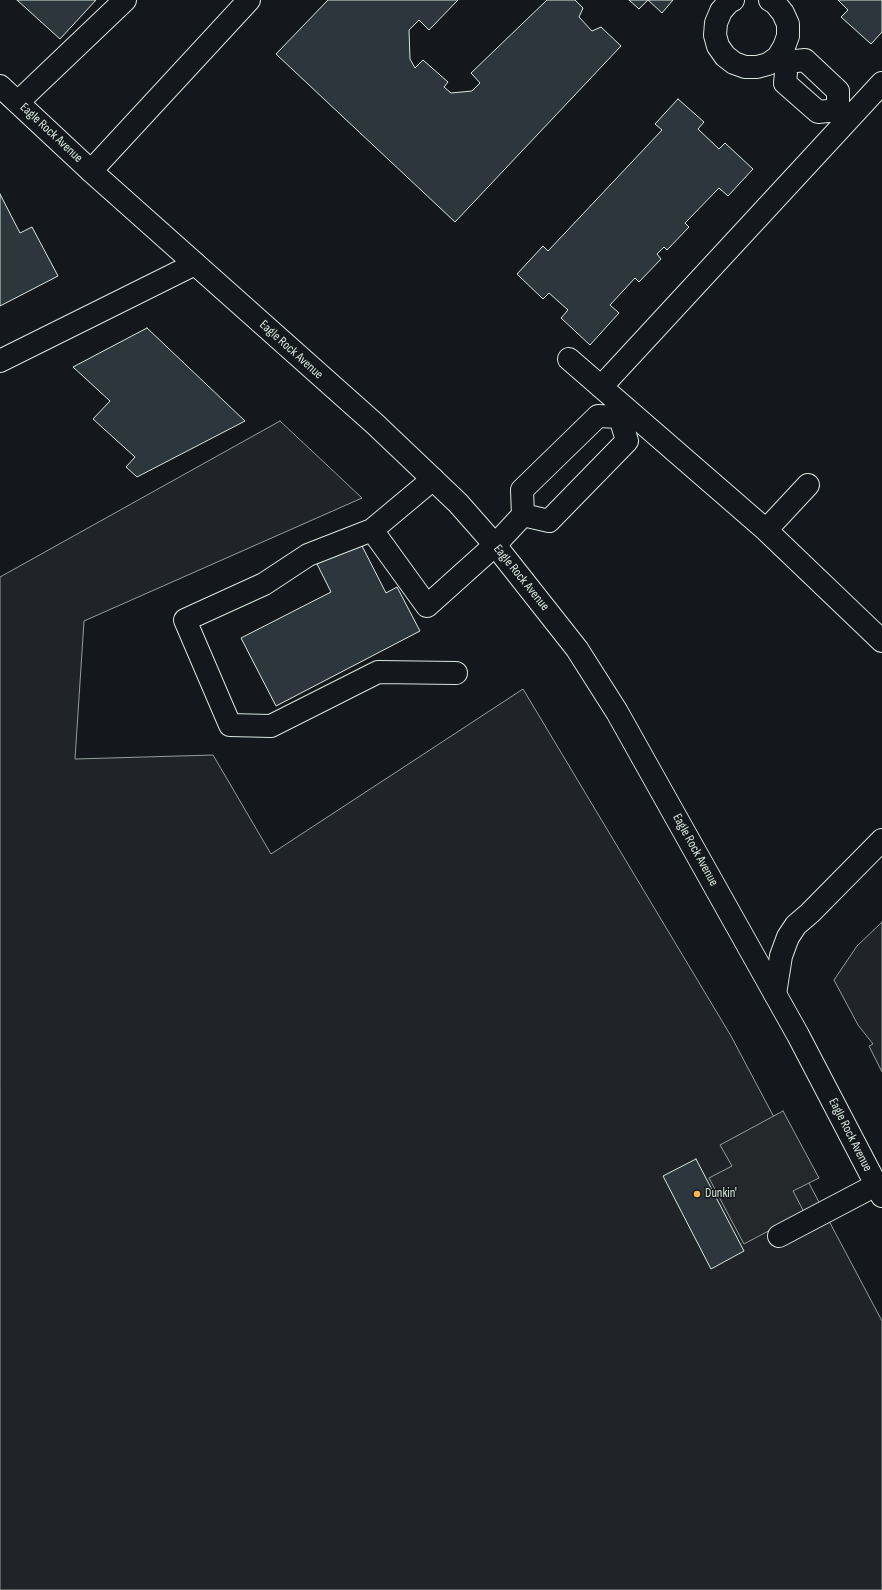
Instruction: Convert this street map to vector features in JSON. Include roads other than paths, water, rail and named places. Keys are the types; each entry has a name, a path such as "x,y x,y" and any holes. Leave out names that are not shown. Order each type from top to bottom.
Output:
{"main road":[{"path":"6,92 125,0"},
{"path":"91,171 249,0"},
{"path":"733,0 721,11 716,23 716,41 725,56 734,63 745,67 757,67 783,58 805,60 838,91 843,115"},
{"path":"770,0 783,12 788,24 788,36 784,48 783,58 785,83 818,112 843,115"},
{"path":"601,387 843,115 882,83"},
{"name":"Eagle Rock Avenue","path":"6,92 91,171 375,424 458,503 495,545 577,649 617,712 775,994 879,1191"},
{"path":"0,361 195,264"},
{"path":"569,359 601,387 624,414 766,530 882,641"},
{"path":"523,516 549,521 626,441 624,414"},
{"path":"372,530 427,606 495,545 523,516 522,490 598,416 624,414"},
{"path":"433,479 372,530 308,555 264,584 186,620 230,725 271,726 378,672 456,673"},
{"path":"766,530 808,485"},
{"path":"775,994 781,956 788,937 796,926 810,914 882,840"},
{"path":"779,1236 879,1191"}],"place":[{"name":"Dunkin'","path":"697,1194"}]}
